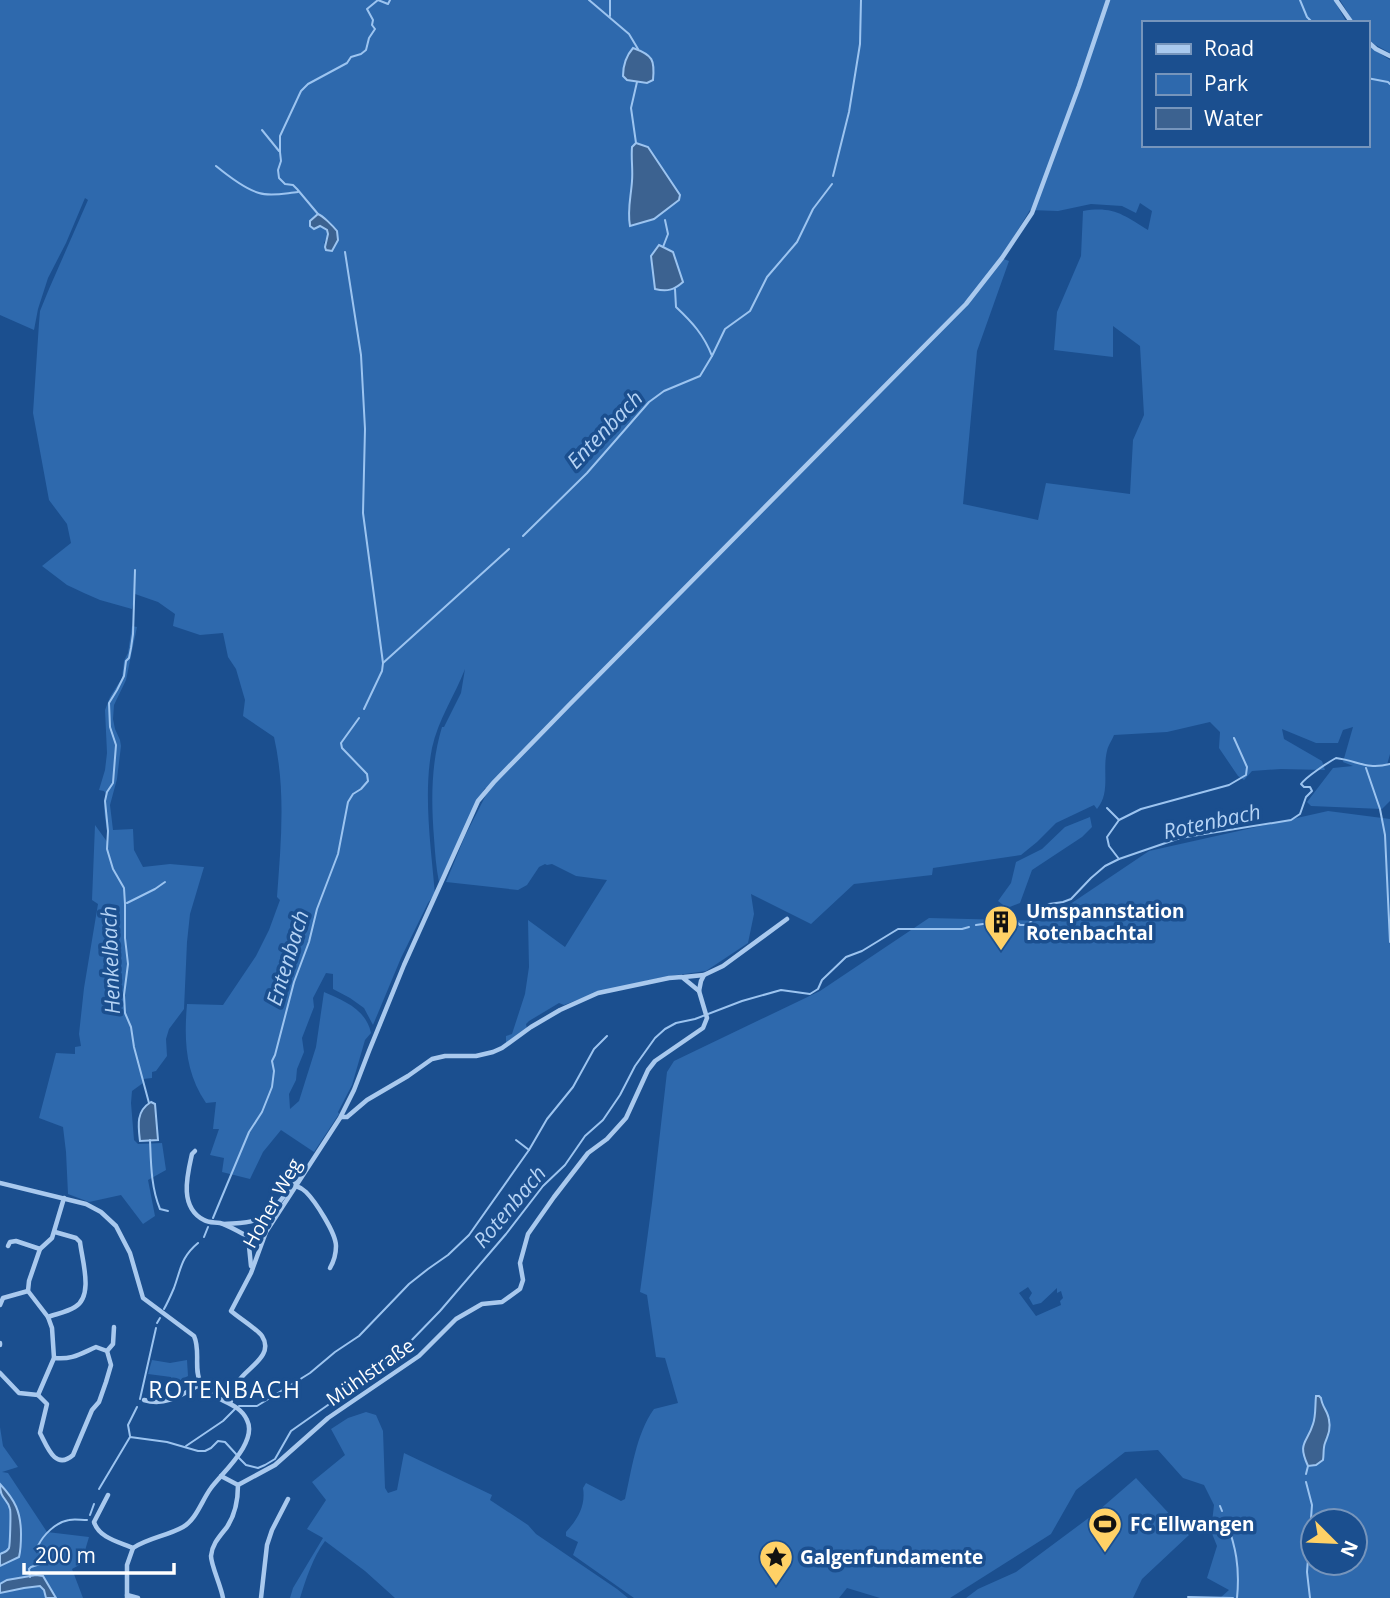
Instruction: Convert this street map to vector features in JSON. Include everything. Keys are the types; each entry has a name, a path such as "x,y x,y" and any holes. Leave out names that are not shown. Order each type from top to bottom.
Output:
{"street":[{"name":"Hoher Weg","path":"233,1404 238,1381 258,1362 265,1343 260,1333 231,1311 251,1273 267,1232 340,1118 354,1090 404,965 478,801 503,772 966,304 1002,258 1032,213 1108,0"},
{"path":"1336,0 1351,21"},
{"path":"1369,43 1390,56"},
{"path":"340,1118 347,1117 368,1100 432,1059 493,1052 560,1010 598,993 669,978 704,975 723,966 787,919"},
{"path":"682,977 699,990 704,975"},
{"name":"Mühlstraße","path":"238,1485 275,1465 328,1418 419,1356 456,1319 482,1304 502,1302 520,1289 523,1280 520,1263 528,1234 534,1224 588,1153 607,1139 626,1118 648,1070 655,1061 703,1028 706,1015 699,990"},
{"path":"195,1151 186,1190 191,1207 202,1219 222,1224 245,1235"},
{"path":"222,1224 256,1221 267,1214 305,1170"},
{"path":"0,1183 86,1204 101,1212 116,1226 130,1253 143,1298 194,1336 201,1384 213,1394 233,1404 247,1419 249,1430 244,1444 191,1520 184,1527 133,1548 127,1564 127,1597 138,1598"},
{"path":"296,1186 305,1190 335,1237 335,1259 330,1268"},
{"path":"27,1291 40,1249 55,1232 64,1198"},
{"path":"243,1223 251,1259 251,1273"},
{"path":"48,1317 75,1307 83,1301 86,1291 80,1242 76,1238 55,1232"},
{"path":"8,1246 10,1242 16,1241 40,1249"},
{"path":"27,1291 48,1317 52,1328 54,1358 38,1395"},
{"path":"0,1305 2,1296 27,1291"},
{"path":"107,1350 113,1344 114,1327"},
{"path":"54,1358 77,1357 96,1347 107,1350"},
{"path":"0,1373 19,1393 38,1395 47,1404 40,1433 51,1453 57,1459 64,1460 73,1455 92,1410 99,1402 111,1365 107,1350"},
{"path":"144,1400 164,1402 201,1384"},
{"path":"221,1476 238,1485 234,1514 211,1553 223,1598"},
{"path":"108,1495 94,1522 96,1530 107,1538 133,1548"},
{"path":"261,1598 267,1545 288,1499"}],"green space":[{"path":"0,0 1334,0 1346,21 1142,21 1142,147 1369,147 1369,46 1390,60 1390,754 1387,765 1390,765 1390,801 1382,809 1311,806 1307,802 1333,768 1353,766 1343,762 1353,727 1343,730 1338,743 1316,743 1282,729 1284,739 1322,761 1325,770 1252,771 1244,780 1238,776 1219,748 1220,732 1210,722 1167,732 1114,735 1106,759 1104,796 1097,809 1094,805 1056,823 1021,855 933,868 932,875 854,884 811,924 751,894 754,914 748,943 706,971 663,977 598,992 564,1005 559,1003 529,1021 526,1024 527,1029 506,1043 506,1036 512,1034 525,994 529,967 528,920 565,947 607,880 576,876 552,864 545,864 539,867 527,885 518,890 446,882 489,789 485,788 439,882 433,824 434,768 442,727 461,693 465,669 438,728 429,766 429,821 435,894 401,958 373,1025 364,1008 333,989 333,974 326,973 313,998 314,1007 302,1038 304,1052 289,1094 290,1109 299,1101 316,1047 324,992 359,1012 371,1033 365,1040 352,1085 339,1114 314,1152 281,1130 263,1152 250,1179 222,1172 224,1158 210,1155 219,1129 213,1129 216,1102 206,1103 190,1068 186,1043 187,1004 223,1005 256,956 280,900 277,897 281,797 274,737 243,716 245,700 236,669 228,657 223,633 200,635 173,626 175,614 158,602 135,594 132,609 100,600 67,585 42,566 71,543 67,524 49,500 33,413 40,311 88,200 85,198 48,278 34,330 0,315","holes":["631,158 662,169 679,195 679,200 654,219 630,226 628,210 632,183","1140,203 1152,211 1148,230 1111,211 1083,211 1081,256 1057,312 1054,350 1113,357 1113,326 1140,346 1144,415 1133,440 1130,494 1046,483 1038,520 963,504 977,351 1009,261 1001,258 1030,210 1058,211 1091,204 1122,206 1136,213","318,214 335,228 338,240 332,251 324,243 327,230 310,221","659,245 673,252 683,281 675,289 671,289"]},
{"path":"1340,0 1390,0 1390,53 1369,40 1369,21 1353,21"},
{"path":"132,626 137,627 126,680 114,705 113,719 121,746 117,779 110,805 113,830 133,829 134,850 143,867 170,864 204,867 190,914 184,1009 169,1029 166,1039 167,1056 156,1071 152,1072 152,1078 143,1079 140,1070 143,1083 132,1091 134,1140 138,1144 162,1143 166,1170 148,1180 155,1216 143,1224 121,1195 89,1202 68,1194 63,1127 39,1118 56,1053 75,1054 75,1047 81,1046 79,1034 84,988 98,904 92,900 95,825 108,843 104,812 106,794 99,790 107,753 105,710 122,678"},
{"path":"1328,811 1390,819 1390,1598 1220,1598 1229,1590 1207,1578 1217,1546 1211,1531 1214,1505 1204,1485 1183,1478 1158,1450 1125,1452 1076,1490 1051,1534 950,1598 880,1598 847,1588 839,1598 634,1598 573,1555 578,1542 566,1536 566,1532 580,1512 586,1483 621,1501 625,1499 635,1452 648,1419 654,1409 678,1403 665,1358 656,1357 647,1295 640,1292 667,1072 674,1061 820,991 929,918 1045,921 1149,851","holes":["1028,1287 1032,1293 1029,1298 1033,1305 1041,1303 1057,1288 1057,1293 1061,1291 1063,1298 1061,1305 1036,1316 1019,1293","1316,1396 1322,1405 1329,1434 1324,1445 1324,1455 1303,1445 1314,1423"]},
{"path":"1090,817 1092,827 1082,837 1032,870 1020,903 1007,908 998,901 1011,883 1016,862 1042,849 1065,827"},
{"path":"152,1360 170,1363 187,1360 188,1376 173,1384 171,1377 148,1374"},
{"path":"366,1412 376,1415 383,1431 385,1488 388,1493 397,1490 404,1453 492,1495 490,1500 628,1598 395,1598 325,1541 313,1561 300,1598 290,1598 293,1588 323,1538 307,1529 326,1500 312,1482 345,1455 331,1429 348,1418"},
{"path":"0,1427 3,1446 18,1467 2,1472 8,1473 47,1532 89,1537 81,1564 72,1569 83,1598 0,1598"},
{"name":"FC Ellwangen","path":"1136,1478 1189,1535 1142,1579 1133,1598 966,1598 978,1589 1016,1572 1098,1511"}],"water":[{"path":"633,48 651,59 654,68 653,80 647,83 627,80 623,76 625,61"},
{"path":"636,143 648,147 680,195 679,200 654,219 630,226 632,147"},
{"path":"318,214 337,231 338,240 332,251 326,250 325,247 327,230 320,226 314,229 310,226 310,221"},
{"path":"659,245 673,252 683,282 670,290 655,289 651,256"},
{"path":"151,1102 155,1104 158,1140 140,1141 140,1114"},
{"path":"1316,1396 1321,1398 1330,1423 1323,1460 1308,1466 1303,1447 1314,1421"},
{"path":"0,1484 10,1495 20,1519 21,1548 19,1557 0,1566 0,1554 9,1548 10,1509 1,1493"},
{"path":"43,1576 56,1598 46,1598 40,1586 0,1593 0,1584 7,1580"}],"waterway":[{"path":"318,214 293,185 285,184 279,178 280,136 301,91 308,84 366,50 375,29 367,9 378,0 388,4 390,0"},
{"path":"589,0 629,34 638,49"},
{"path":"610,0 610,16"},
{"name":"Entenbach","path":"833,176 849,112 860,44 861,0"},
{"path":"1300,0 1311,21"},
{"path":"1369,78 1390,84"},
{"path":"636,143 631,108 637,82"},
{"path":"262,130 279,151"},
{"path":"216,166 242,185 259,193 273,195 298,192"},
{"name":"Entenbach","path":"523,536 587,473 649,402 664,391 700,376 725,329 750,311 767,277 797,242 813,209 832,184"},
{"path":"663,247 668,234 665,220"},
{"path":"345,252 361,355 365,429 363,513 383,663"},
{"path":"675,289 676,307 697,329 712,356"},
{"name":"Entenbach","path":"364,709 382,671 383,663 509,549"},
{"name":"Henkelbach","path":"135,570 131,648 124,676 109,703 110,727 116,745 113,783 105,801 107,849 113,869 124,888 128,964 125,1013 131,1027 149,1103"},
{"name":"Entenbach","path":"213,1218 249,1132 262,1112 272,1087 272,1061 317,909 338,854 348,802 368,781 367,774 342,748 341,743 359,718"},
{"path":"1119,859 1109,846 1107,837 1119,820 1141,809 1229,785 1246,775 1247,767 1234,738"},
{"name":"Rotenbach","path":"976,925 990,923 1002,915 1011,916 1020,925 1028,925 1042,908 1071,899 1105,866 1180,838 1291,820 1300,814 1306,797 1312,791 1310,787 1301,784 1336,758 1368,766 1390,764"},
{"path":"1366,768 1380,809 1385,835 1390,942"},
{"path":"1107,808 1119,820"},
{"path":"127,903 165,882"},
{"name":"Rotenbach","path":"239,1458 246,1465 258,1468 275,1459 291,1431 372,1374 407,1345 506,1234 543,1186 565,1165 585,1136 603,1120 635,1066 665,1029 676,1023 781,990 810,994 818,989 822,980 846,957 862,951 898,929 969,927"},
{"path":"239,1406 257,1406 310,1373 359,1336 409,1284 448,1255 469,1235 529,1150 547,1119 573,1087 594,1049 607,1036"},
{"name":"Henkelbach","path":"150,1140 155,1192 160,1209 168,1211"},
{"path":"516,1140 529,1150"},
{"name":"Entenbach","path":"204,1237 208,1227"},
{"name":"Entenbach","path":"164,1309 185,1258 198,1243"},
{"name":"Entenbach","path":"157,1323 160,1318"},
{"name":"Entenbach","path":"140,1399 156,1328"},
{"name":"Entenbach","path":"130,1436 128,1425 137,1407"},
{"path":"186,1446 223,1421 235,1409"},
{"name":"Rotenbach","path":"99,1489 130,1437 167,1442 198,1451 205,1451 218,1441 225,1442 236,1454"},
{"path":"1306,1474 1308,1466"},
{"path":"1306,1482 1312,1505 1307,1572 1310,1598"},
{"name":"Rotenbach","path":"90,1515 94,1504"},
{"path":"1220,1506 1222,1511"},
{"path":"1225,1518 1236,1557 1237,1598"},
{"name":"Rotenbach","path":"30,1577 29,1569 44,1561 38,1546 47,1533 64,1521 87,1520"},
{"path":"1188,1597 1233,1598"}],"place":[{"name":"Umspannstation Rotenbachtal","path":"1001,952"},
{"name":"FC Ellwangen","path":"1105,1554"},
{"name":"Galgenfundamente","path":"776,1587"}],"district":[{"name":"ROTENBACH","path":"225,1390"}]}
